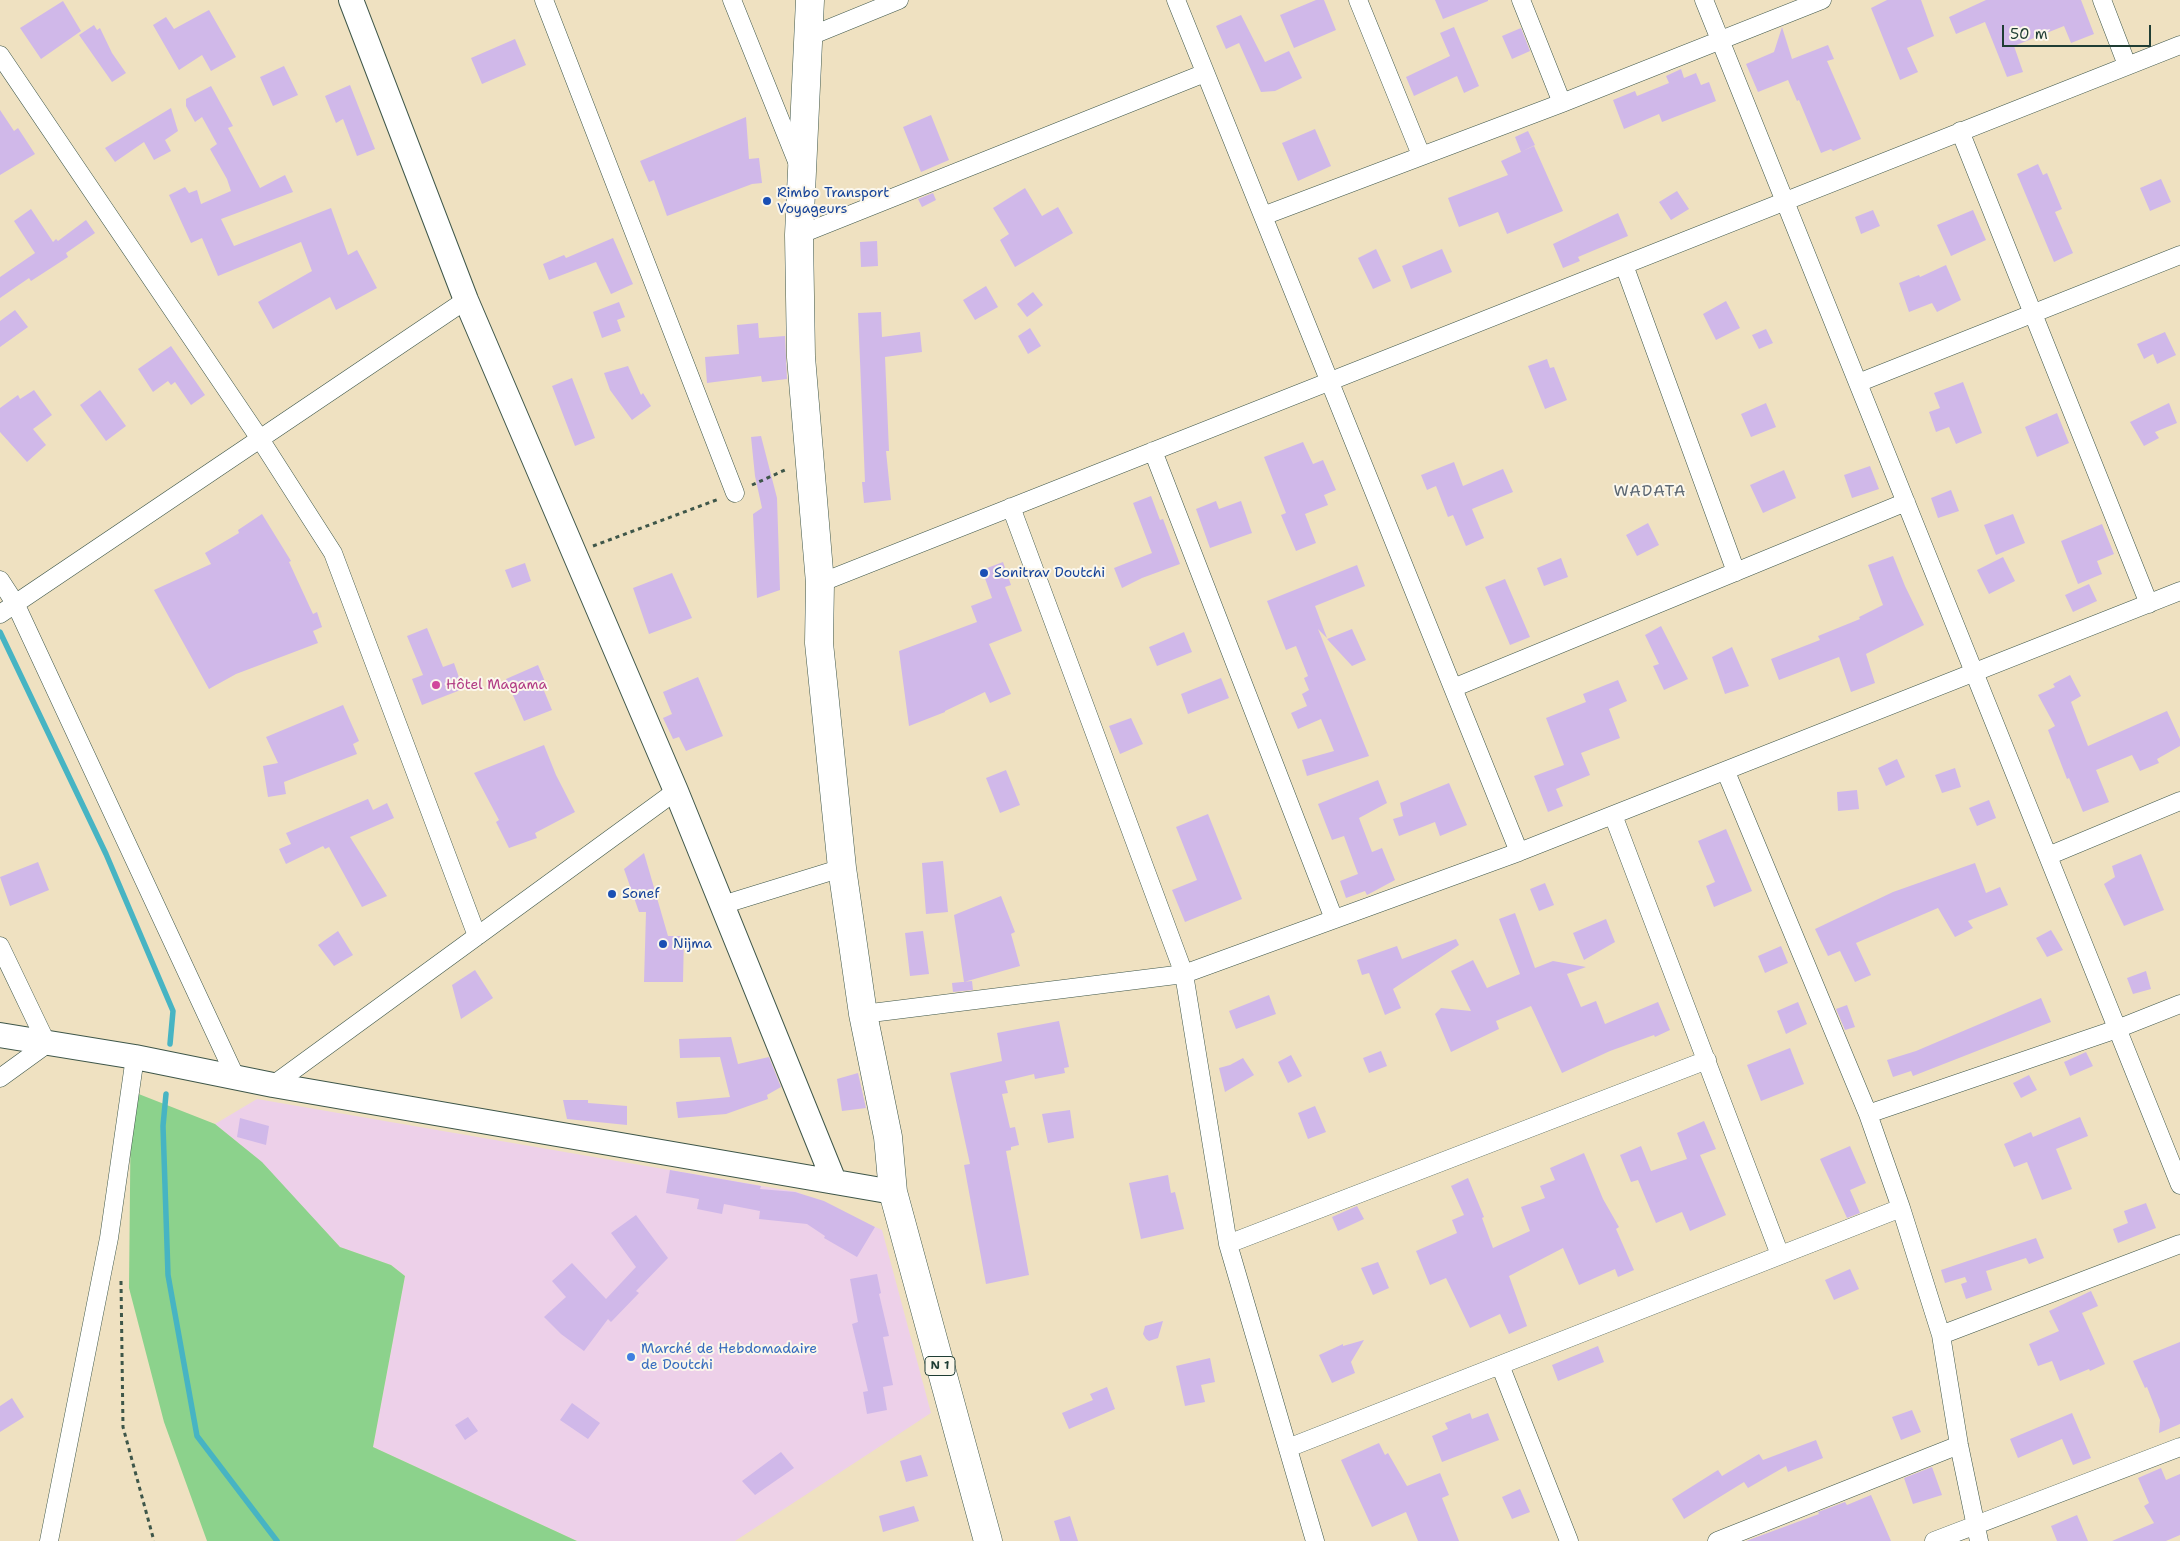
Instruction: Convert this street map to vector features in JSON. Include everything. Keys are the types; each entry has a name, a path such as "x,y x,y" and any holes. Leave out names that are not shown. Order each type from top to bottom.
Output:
{"highway":[{"path":"810,0 799,235 800,357 820,583 819,643 842,868 863,1014 888,1137 893,1192"},
{"name":"N 1","path":"893,1192 988,1541"}],"street":[{"path":"351,0 466,300 676,791 834,1181"},
{"path":"544,0 735,493"},
{"path":"732,0 802,172"},
{"path":"808,37 899,0"},
{"path":"1176,0 1519,852"},
{"path":"1358,0 1421,155"},
{"path":"1520,0 1562,103"},
{"path":"1704,0 2180,1185"},
{"path":"1263,216 1562,103 1822,0"},
{"path":"2102,0 2128,65"},
{"path":"820,583 2180,45"},
{"path":"0,55 260,439 333,553 477,936"},
{"path":"799,235 1205,73"},
{"path":"1960,131 2034,313 2148,604"},
{"path":"1858,383 2180,255"},
{"path":"1624,265 1736,572"},
{"path":"0,614 466,300"},
{"path":"1153,451 1334,919"},
{"path":"1453,688 1906,502"},
{"path":"1011,507 1184,974 1228,1244 1315,1541"},
{"path":"0,580 15,603 236,1078"},
{"path":"863,1014 1184,974 1519,852 1726,772 2180,591"},
{"path":"1726,772 1868,1114 1901,1208 1941,1335 1959,1445 1977,1534"},
{"path":"273,1085 676,791"},
{"path":"2048,856 2180,801"},
{"path":"1613,815 1780,1255"},
{"path":"722,905 842,868"},
{"path":"0,946 47,1044"},
{"path":"1868,1114 2117,1029 2180,1004"},
{"path":"0,1035 135,1057 273,1085 893,1192"},
{"path":"0,1078 47,1044"},
{"path":"49,1541 109,1238 135,1057"},
{"path":"1228,1244 1707,1060"},
{"path":"1288,1448 1901,1208"},
{"path":"1941,1335 2180,1244"},
{"path":"1500,1365 1569,1541"},
{"path":"1717,1541 1959,1445"},
{"path":"1934,1541 1977,1534 2180,1447"}],"path":[{"path":"574,553 735,493 808,460"},
{"path":"121,1278 123,1427 154,1541"}],"shaded area":[{"path":"257,1099 797,1192 882,1230 931,1413 735,1541 577,1541 373,1447 405,1276 391,1265 340,1247 259,1160 215,1124"}],"green space":[{"path":"131,1091 215,1124 262,1162 340,1247 391,1265 405,1276 373,1447 577,1541 207,1541 164,1422 129,1288"}],"building":[{"path":"1316,0 1324,0 1336,30 1294,48 1280,15"},
{"path":"1435,0 1488,0 1488,1 1443,19"},
{"path":"1887,0 1921,0 1934,36 1907,48 1918,72 1900,80 1871,8"},
{"path":"1986,0 2081,0 2094,34 2071,43 2064,26 2014,46 2023,72 2007,77 1985,22 1956,34 1949,17"},
{"path":"63,1 81,31 41,59 20,28"},
{"path":"209,10 236,57 211,71 202,55 179,70 153,25 166,17 174,29"},
{"path":"1241,15 1265,62 1289,51 1302,78 1275,91 1261,92 1239,43 1226,49 1216,26"},
{"path":"94,25 97,30 100,28 112,53 126,73 112,82 79,35"},
{"path":"1454,27 1479,86 1464,93 1457,76 1414,96 1406,77 1450,56 1440,33"},
{"path":"1782,27 1792,59 1828,45 1834,59 1827,61 1861,139 1833,151 1831,149 1821,153 1799,100 1797,101 1788,80 1758,92 1746,64 1774,52"},
{"path":"1521,28 1530,51 1512,59 1502,36"},
{"path":"515,39 526,65 482,84 471,58"},
{"path":"284,66 298,95 273,106 260,77"},
{"path":"1681,69 1684,78 1696,73 1701,85 1709,82 1716,101 1662,122 1659,114 1624,129 1613,100 1635,91 1637,96 1669,83 1666,76"},
{"path":"350,85 375,149 357,156 343,119 336,123 325,96"},
{"path":"211,86 233,126 228,128 260,188 285,175 293,192 221,219 234,246 331,208 348,255 357,250 377,288 336,310 330,297 273,329 258,302 312,271 301,242 218,276 202,238 191,243 169,195 185,187 189,193 197,190 201,204 231,191 227,179 210,149 217,144 202,117 195,122 186,106 186,99"},
{"path":"171,108 178,131 165,140 171,151 154,160 144,142 115,162 105,148"},
{"path":"0,110 14,131 18,128 35,154 0,175"},
{"path":"931,115 949,160 921,172 903,127"},
{"path":"746,117 749,159 759,158 762,183 752,184 667,216 654,180 649,182 640,161"},
{"path":"1315,129 1331,166 1298,181 1282,143"},
{"path":"1528,131 1535,145 1521,152 1515,137"},
{"path":"1534,146 1563,211 1507,234 1498,212 1459,227 1448,198 1508,175 1501,161"},
{"path":"2038,164 2043,175 2047,173 2062,209 2055,212 2073,253 2054,262 2017,174"},
{"path":"2161,179 2171,202 2150,211 2140,188"},
{"path":"1025,188 1042,216 1058,207 1073,233 1015,267 1000,240 1009,234 993,208"},
{"path":"1677,191 1689,209 1671,220 1659,202"},
{"path":"933,193 936,200 922,207 918,199"},
{"path":"31,209 53,242 56,239 58,241 86,220 95,233 66,253 68,257 31,281 29,278 0,298 0,277 35,253 14,221"},
{"path":"1873,210 1880,226 1861,234 1855,217"},
{"path":"1973,210 1986,240 1951,256 1937,225"},
{"path":"1618,213 1628,236 1578,257 1580,261 1563,268 1553,244"},
{"path":"613,238 633,284 611,294 596,262 549,280 543,264 564,255 566,258"},
{"path":"877,241 878,266 861,267 860,242"},
{"path":"1376,249 1391,281 1373,289 1358,258"},
{"path":"1442,249 1452,272 1411,289 1402,266"},
{"path":"1946,265 1961,300 1937,312 1932,303 1909,312 1899,283 1919,275 1920,277"},
{"path":"986,286 998,307 975,320 963,300"},
{"path":"1033,292 1043,305 1027,317 1017,304"},
{"path":"1726,301 1740,328 1716,340 1703,314"},
{"path":"619,302 625,317 617,320 621,331 602,338 593,312"},
{"path":"15,310 28,327 0,347 0,321"},
{"path":"881,312 882,337 920,332 922,352 885,357 889,451 886,451 891,500 864,503 862,482 865,482 858,313"},
{"path":"758,323 759,338 785,336 787,379 762,382 761,376 707,383 705,357 739,354 737,325"},
{"path":"1030,328 1041,346 1028,354 1018,336"},
{"path":"1766,329 1773,343 1759,349 1752,335"},
{"path":"2165,332 2176,355 2157,364 2153,354 2144,359 2137,344"},
{"path":"171,346 205,395 191,405 175,382 171,385 168,381 153,392 138,369"},
{"path":"1547,359 1550,368 1554,367 1567,400 1545,409 1528,366"},
{"path":"628,366 641,395 643,393 651,406 632,420 610,390 604,373"},
{"path":"572,378 595,438 575,446 552,386"},
{"path":"1963,382 1982,433 1956,444 1949,427 1936,432 1929,412 1940,408 1934,393"},
{"path":"34,390 52,415 33,429 46,445 27,462 0,432 0,408 18,395 20,399"},
{"path":"100,390 126,426 106,441 80,405"},
{"path":"1766,403 1776,427 1751,437 1741,414"},
{"path":"2169,403 2177,423 2155,432 2159,438 2144,446 2130,422"},
{"path":"2057,413 2069,443 2037,457 2025,427"},
{"path":"761,436 777,498 780,590 757,598 753,514 762,508 755,476 751,437"},
{"path":"1303,442 1313,464 1323,460 1336,490 1324,495 1328,505 1305,514 1316,543 1296,551 1281,515 1286,513 1264,457"},
{"path":"1454,462 1463,486 1503,469 1513,492 1472,509 1484,538 1466,546 1453,515 1448,517 1436,486 1427,490 1421,475"},
{"path":"1870,466 1879,489 1852,498 1844,475"},
{"path":"1784,470 1796,498 1763,513 1750,485"},
{"path":"1951,490 1959,511 1938,518 1931,498"},
{"path":"1151,496 1160,520 1163,519 1180,564 1142,578 1122,588 1114,568 1152,553 1133,503"},
{"path":"1216,501 1219,509 1241,501 1252,533 1210,548 1196,509"},
{"path":"262,514 291,561 289,562 313,614 317,612 322,627 313,631 318,643 236,674 209,689 154,590 211,564 205,553 239,533 238,530"},
{"path":"2013,514 2025,543 1996,555 1984,525"},
{"path":"1648,523 1659,545 1637,556 1626,535"},
{"path":"2102,524 2114,554 2097,561 2102,574 2078,584 2061,541"},
{"path":"1893,556 1924,625 1866,654 1875,683 1851,692 1839,657 1779,680 1771,659 1820,640 1818,636 1860,619 1859,617 1883,605 1868,565"},
{"path":"2003,557 2015,581 1989,594 1977,570"},
{"path":"1561,558 1568,577 1544,586 1537,568"},
{"path":"1003,562 1011,585 1005,587 1022,631 989,644 1011,694 990,703 985,692 945,712 909,726 899,651 977,622 971,606 992,598 982,570"},
{"path":"525,563 531,581 512,588 505,570"},
{"path":"1357,565 1365,586 1315,606 1327,638 1318,629 1369,756 1307,776 1302,760 1334,751 1321,719 1298,729 1291,713 1307,706 1302,694 1309,690 1304,678 1308,676 1296,646 1286,650 1267,601"},
{"path":"672,573 692,618 649,634 633,588"},
{"path":"1505,579 1530,637 1510,645 1485,587"},
{"path":"2089,584 2097,601 2073,612 2065,595"},
{"path":"1661,626 1688,679 1664,690 1653,666 1659,664 1645,635"},
{"path":"427,628 443,667 454,663 463,689 422,705 412,679 423,675 407,636"},
{"path":"1352,629 1366,660 1352,666 1327,639"},
{"path":"1184,632 1192,652 1157,666 1149,647"},
{"path":"1732,647 1749,686 1725,694 1712,657"},
{"path":"538,665 546,684 542,686 552,710 524,721 506,679"},
{"path":"2070,675 2081,696 2071,702 2088,746 2167,711 2180,739 2180,746 2157,759 2159,763 2140,771 2132,755 2096,770 2109,802 2083,812 2069,778 2067,779 2048,730 2055,726 2038,695 2055,687 2053,684"},
{"path":"698,677 723,736 686,751 679,737 673,739 663,718 672,714 663,692"},
{"path":"1221,678 1229,698 1188,714 1181,694"},
{"path":"1618,680 1627,701 1609,709 1620,738 1581,753 1590,775 1556,789 1563,806 1548,812 1534,776 1564,765 1546,718 1586,702 1583,694"},
{"path":"343,705 359,741 353,744 357,754 284,782 286,794 268,797 263,766 278,763 266,737"},
{"path":"1131,718 1143,744 1120,754 1109,726"},
{"path":"544,745 556,775 575,812 535,833 537,838 509,848 496,822 499,820 474,773"},
{"path":"1897,759 1905,777 1886,786 1878,768"},
{"path":"1955,768 1961,787 1942,793 1935,775"},
{"path":"1006,770 1020,805 1000,813 986,778"},
{"path":"1378,780 1387,803 1359,818 1372,852 1382,848 1395,880 1367,895 1365,891 1346,898 1340,881 1358,874 1344,836 1332,840 1318,804"},
{"path":"1449,783 1467,825 1440,836 1435,822 1399,836 1393,819 1403,816 1400,803"},
{"path":"1857,790 1859,809 1838,811 1837,792"},
{"path":"368,799 373,810 387,803 394,818 350,837 387,896 362,907 329,847 325,849 323,846 286,864 279,849 291,844 286,833"},
{"path":"1989,800 1996,818 1977,826 1969,808"},
{"path":"1208,814 1242,899 1185,922 1172,890 1197,880 1176,827"},
{"path":"1726,829 1752,891 1714,907 1706,886 1715,882 1698,841"},
{"path":"644,853 668,936 684,936 683,982 644,982 646,912 639,912 624,869"},
{"path":"2141,854 2164,910 2124,926 2104,884 2115,877 2112,866"},
{"path":"943,861 948,912 926,914 922,863"},
{"path":"38,862 49,890 10,906 0,877"},
{"path":"1975,863 1986,893 2000,887 2008,905 1968,921 1973,928 1955,937 1938,908 1856,943 1871,975 1855,982 1840,951 1828,956 1815,929 1893,892"},
{"path":"1545,883 1554,905 1539,911 1530,889"},
{"path":"1001,896 1015,932 1011,934 1020,966 964,982 954,915"},
{"path":"1515,913 1535,968 1553,961 1586,967 1567,974 1581,1007 1596,1001 1605,1024 1658,1002 1670,1030 1655,1037 1654,1035 1610,1051 1562,1073 1531,1006 1496,1021 1499,1029 1451,1052 1435,1014 1441,1008 1471,1011 1451,971 1473,960 1487,988 1520,974 1499,919"},
{"path":"1606,919 1615,942 1584,960 1573,933"},
{"path":"2051,930 2063,950 2047,957 2036,938"},
{"path":"338,931 353,955 334,966 318,945"},
{"path":"923,931 929,974 910,976 905,933"},
{"path":"1456,939 1459,945 1393,989 1401,1008 1385,1015 1369,973 1362,975 1357,960 1397,946 1402,959"},
{"path":"1781,946 1788,963 1765,973 1758,956"},
{"path":"475,970 493,998 461,1019 452,985"},
{"path":"2146,971 2151,989 2133,994 2127,978"},
{"path":"972,981 973,990 953,992 952,983"},
{"path":"1269,995 1276,1014 1236,1029 1229,1011"},
{"path":"2041,998 2051,1022 1913,1076 1911,1071 1893,1077 1887,1060 1916,1051"},
{"path":"1798,1002 1807,1024 1786,1034 1777,1011"},
{"path":"1847,1005 1855,1027 1845,1030 1836,1009"},
{"path":"1059,1021 1069,1067 1064,1068 1065,1073 1035,1079 1034,1074 1005,1081 1008,1093 1002,1094 1010,1128 1015,1127 1019,1145 1011,1147 1011,1150 1006,1151 1029,1275 986,1284 964,1165 970,1164 950,1073 1002,1061 997,1033"},
{"path":"731,1037 738,1064 769,1057 781,1087 767,1095 768,1099 726,1114 678,1118 676,1102 730,1097 720,1057 680,1058 679,1039"},
{"path":"1790,1048 1804,1084 1761,1101 1747,1065"},
{"path":"1381,1051 1387,1066 1369,1073 1363,1058"},
{"path":"2086,1052 2093,1066 2070,1076 2064,1062"},
{"path":"1291,1055 1302,1076 1288,1083 1278,1062"},
{"path":"1243,1058 1254,1075 1225,1092 1219,1068"},
{"path":"858,1073 866,1108 842,1111 837,1079"},
{"path":"2029,1075 2037,1090 2021,1098 2013,1083"},
{"path":"563,1100 588,1100 588,1103 627,1106 627,1125 567,1119"},
{"path":"1315,1106 1326,1132 1308,1139 1298,1113"},
{"path":"1070,1110 1074,1138 1048,1143 1042,1114"},
{"path":"2080,1117 2088,1136 2056,1149 2072,1189 2042,1200 2027,1162 2014,1167 2004,1144 2031,1132 2033,1137"},
{"path":"240,1118 269,1126 266,1145 237,1137"},
{"path":"1704,1121 1716,1149 1700,1155 1726,1215 1690,1231 1682,1212 1656,1223 1638,1180 1631,1182 1620,1155 1641,1146 1651,1171 1687,1159 1677,1133"},
{"path":"1850,1146 1866,1183 1850,1190 1860,1213 1847,1218 1820,1159"},
{"path":"1584,1153 1603,1199 1619,1227 1616,1229 1634,1270 1618,1277 1615,1269 1579,1285 1563,1248 1509,1276 1527,1326 1509,1334 1500,1314 1470,1328 1446,1278 1430,1285 1416,1251 1457,1233 1452,1220 1464,1215 1451,1186 1468,1178 1484,1217 1482,1218 1493,1248 1530,1231 1521,1207 1545,1198 1540,1186 1555,1180 1550,1168"},
{"path":"670,1170 761,1186 760,1189 795,1192 824,1201 875,1227 857,1257 824,1238 825,1236 807,1224 759,1219 760,1211 724,1204 722,1214 697,1209 699,1199 666,1193"},
{"path":"1168,1175 1171,1193 1175,1192 1184,1229 1141,1239 1129,1183"},
{"path":"2146,1203 2156,1228 2118,1243 2113,1229 2128,1223 2124,1211"},
{"path":"1357,1206 1364,1219 1338,1231 1332,1217"},
{"path":"636,1215 668,1258 636,1291 639,1293 611,1322 608,1319 584,1351 561,1334 544,1317 566,1297 552,1281 572,1263 606,1299 636,1267 611,1233"},
{"path":"2036,1238 2044,1258 2029,1264 2026,1258 1986,1271 1992,1290 1966,1299 1961,1284 1967,1282 1965,1277 1945,1283 1941,1270"},
{"path":"1378,1262 1389,1288 1373,1295 1361,1268"},
{"path":"1850,1269 1859,1289 1834,1300 1825,1280"},
{"path":"877,1274 881,1293 879,1294 889,1336 883,1337 893,1385 883,1387 887,1410 867,1414 863,1392 868,1391 852,1324 858,1322 850,1279"},
{"path":"2091,1291 2098,1306 2082,1313 2105,1364 2060,1381 2052,1361 2038,1366 2029,1344 2059,1331 2049,1311"},
{"path":"1163,1321 1158,1338 1149,1341 1146,1339 1143,1334 1145,1326"},
{"path":"1364,1340 1351,1362 1355,1373 1332,1383 1319,1355 1343,1344 1343,1346"},
{"path":"2180,1342 2180,1424 2159,1433 2160,1420 2147,1387 2145,1388 2133,1361"},
{"path":"1598,1346 1604,1362 1558,1381 1552,1365"},
{"path":"1210,1358 1215,1382 1201,1385 1205,1402 1185,1406 1176,1366"},
{"path":"1107,1387 1115,1409 1069,1429 1062,1413 1093,1400 1090,1394"},
{"path":"12,1398 24,1417 0,1432 0,1406"},
{"path":"572,1403 600,1423 588,1439 560,1420"},
{"path":"1912,1410 1921,1432 1901,1440 1892,1417"},
{"path":"1470,1413 1472,1419 1488,1413 1499,1440 1442,1462 1432,1436 1448,1429 1445,1423"},
{"path":"2072,1413 2091,1458 2073,1465 2062,1439 2018,1458 2010,1439"},
{"path":"468,1417 478,1431 465,1440 455,1425"},
{"path":"1816,1440 1823,1458 1788,1472 1786,1466 1748,1488 1744,1482 1684,1519 1672,1499 1718,1470 1722,1476 1759,1454 1763,1460"},
{"path":"1379,1443 1385,1455 1388,1453 1407,1486 1440,1473 1449,1495 1442,1498 1459,1541 1418,1541 1406,1512 1372,1527 1341,1460"},
{"path":"781,1452 794,1468 755,1495 742,1481"},
{"path":"921,1455 928,1476 906,1482 900,1461"},
{"path":"1932,1467 1942,1495 1913,1504 1904,1478"},
{"path":"2161,1468 2166,1480 2180,1474 2180,1535 2166,1541 2112,1541 2154,1523 2144,1506 2149,1503 2138,1478"},
{"path":"1520,1489 1530,1512 1512,1519 1502,1497"},
{"path":"1871,1495 1891,1541 1746,1541 1819,1514 1818,1512 1845,1502 1847,1505"},
{"path":"914,1506 919,1521 883,1532 879,1516"},
{"path":"2077,1515 2088,1541 2057,1541 2051,1526"},
{"path":"1070,1516 1078,1541 1060,1541 1054,1521"}],"waterway":[{"path":"0,632 106,854 173,1011 170,1044"},
{"path":"166,1094 163,1126 168,1275 197,1436 277,1541"}],"place":[{"name":"Rimbo Transport Voyageurs","path":"767,201"},
{"name":"Sonitrav Doutchi","path":"984,573"},
{"name":"Hôtel Magama","path":"436,685"},
{"name":"Sonef","path":"612,894"},
{"name":"Nijma","path":"663,944"},
{"name":"Marché de Hebdomadaire de Doutchi","path":"631,1357"}],"district":[{"name":"WADATA","path":"1650,492"}]}
